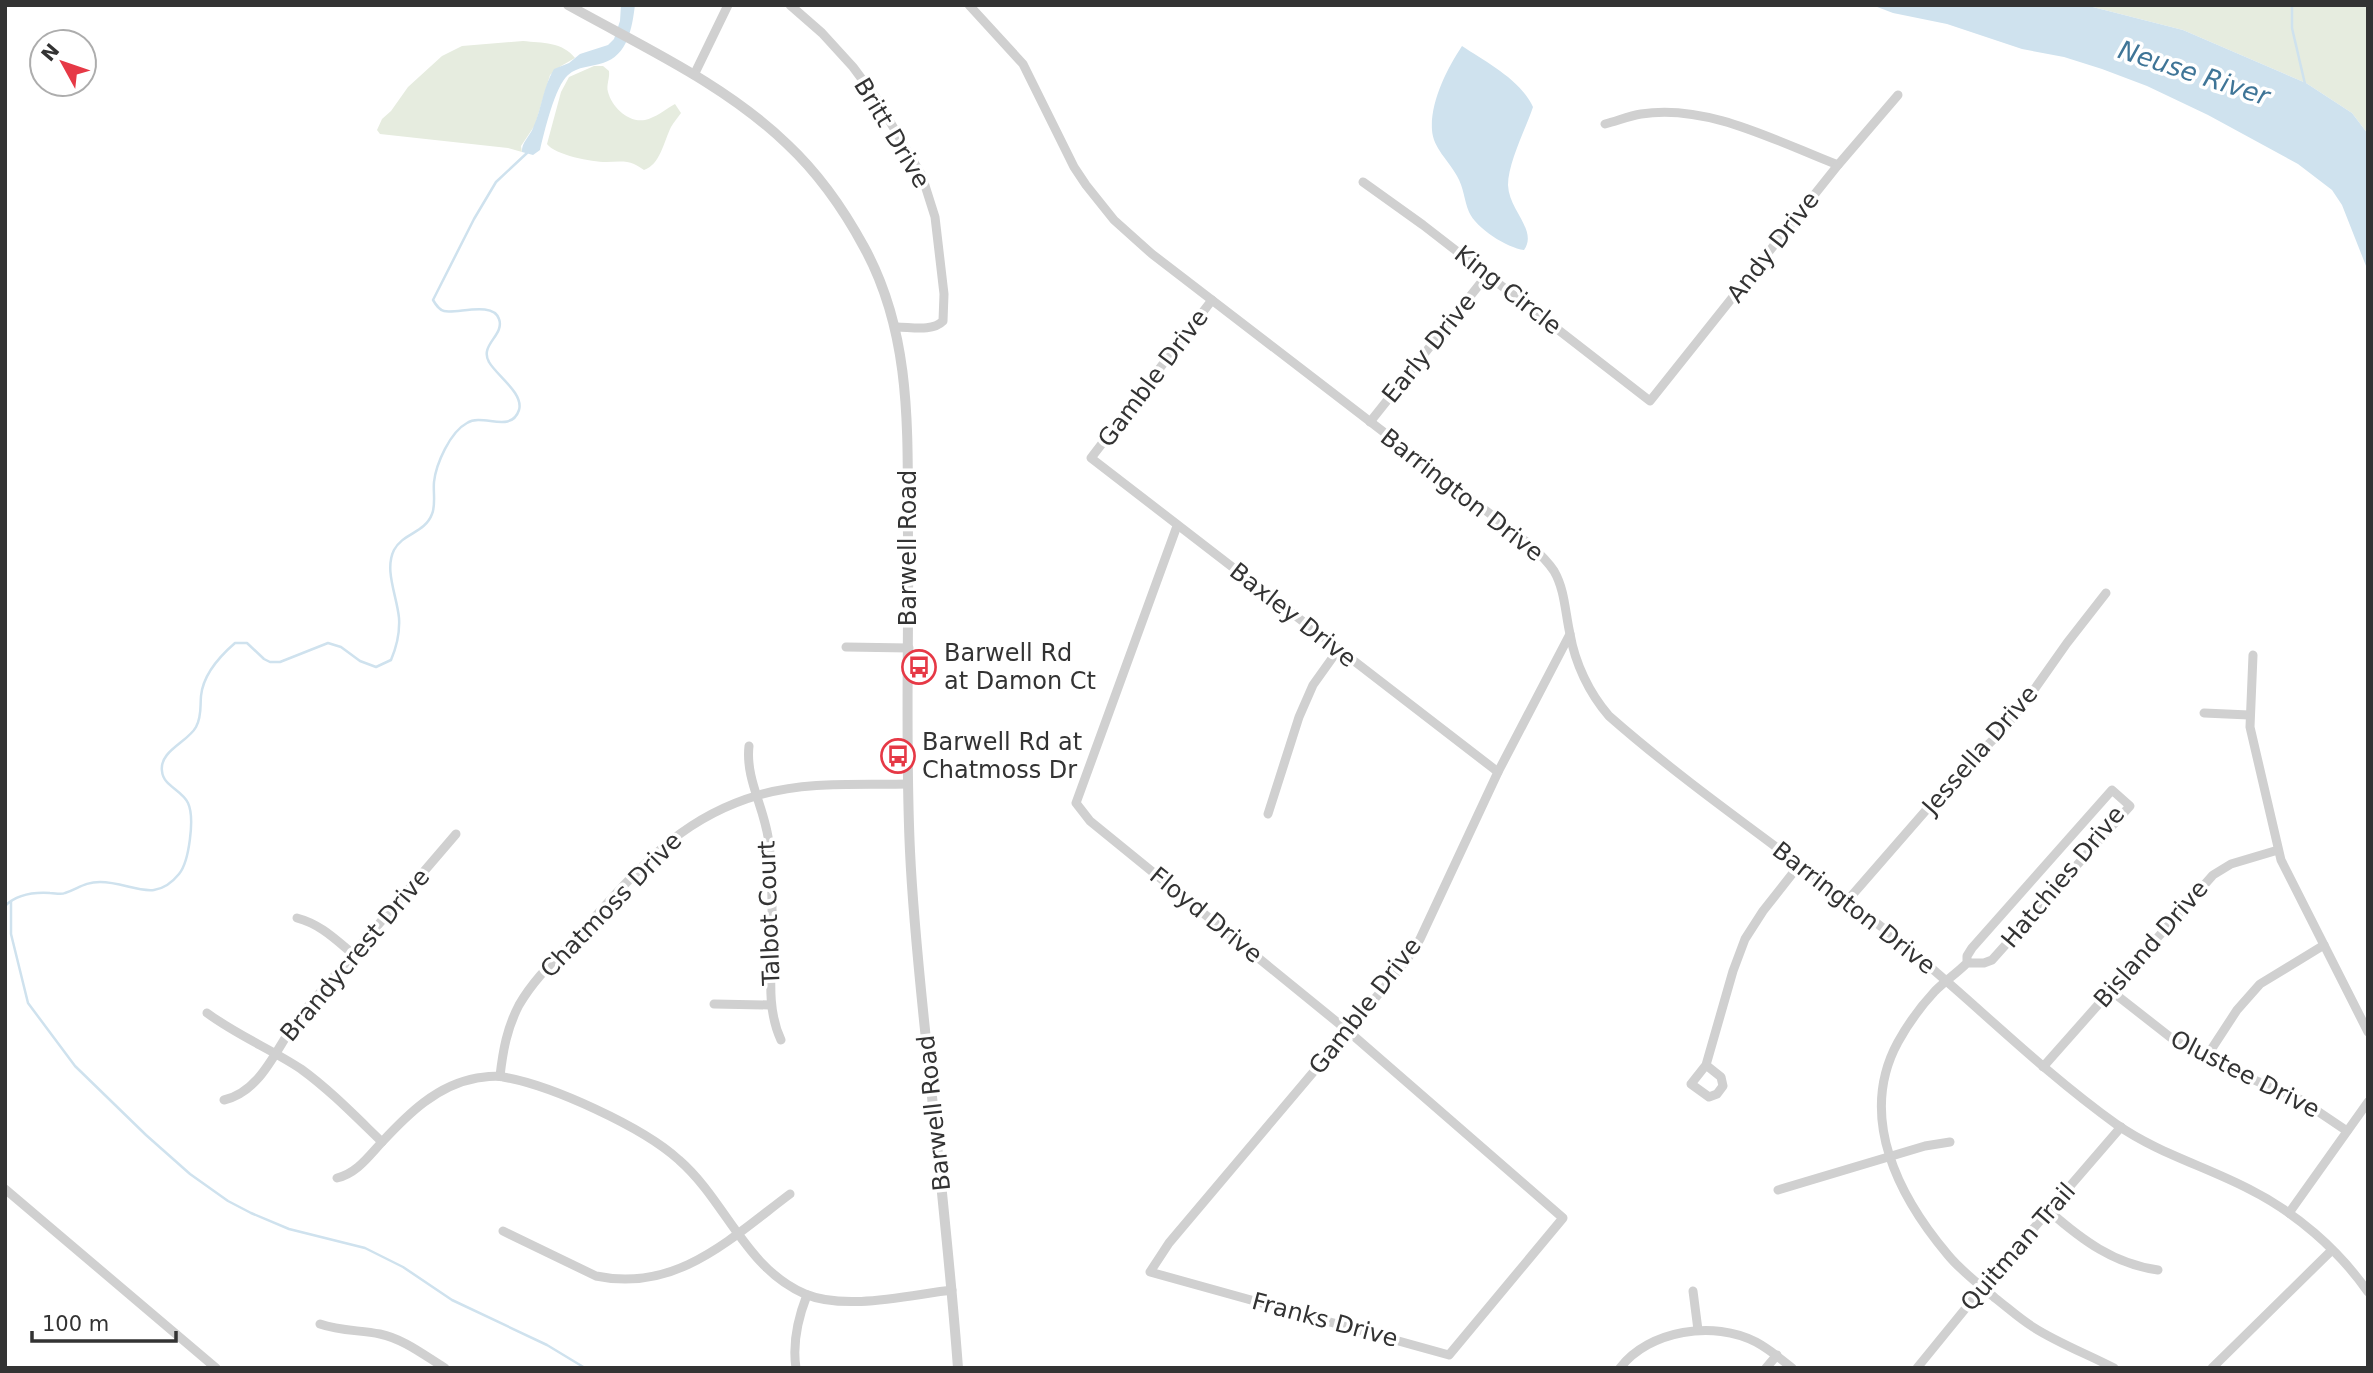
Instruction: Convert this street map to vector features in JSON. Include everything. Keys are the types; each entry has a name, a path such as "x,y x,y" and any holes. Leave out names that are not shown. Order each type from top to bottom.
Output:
{"street":[{"name":"Barwell Road","path":"568,5 694,75 762,122 787,143 823,184 865,248 897,327 908,417 907,784 914,928 958,1368"},
{"path":"694,75 728,5"},
{"name":"Britt Drive","path":"790,5 837,50 876,98 915,161 930,197 944,294 943,321 928,328 897,327"},
{"name":"Barrington Drive","path":"969,5 1023,64 1074,167 1099,203 1132,238 1528,543 1546,560 1561,588 1576,658 1586,681 1609,716 1947,981 2071,1092 2121,1127 2178,1159 2248,1188 2289,1213 2332,1250 2368,1292"},
{"name":"Andy Drive","path":"1650,401 1838,165 1898,95"},
{"path":"1605,124 1642,113 1678,113 1716,118 1838,165"},
{"name":"King Circle","path":"1363,182 1423,225 1650,401"},
{"name":"Early Drive","path":"1370,422 1487,275"},
{"name":"Gamble Drive","path":"1093,456 1212,300"},
{"name":"Baxley Drive","path":"1093,456 1091,458 1177,526 1498,772"},
{"name":"Floyd Drive","path":"1177,526 1076,803 1090,821 1348,1031 1562,1217"},
{"name":"Jessella Drive","path":"1847,901 1955,777 2002,731 2106,593"},
{"name":"Gamble Drive","path":"1150,1272 1169,1243 1406,961 1420,939 1498,772 1570,634"},
{"path":"846,647 909,648"},
{"path":"1268,814 1304,706 1313,685 1338,650"},
{"path":"2253,655 2249,715 2281,860 2368,1032"},
{"path":"2204,713 2249,715"},
{"name":"Talbot Court","path":"749,746 747,762 769,839 773,882 771,1005 774,1026 781,1040"},
{"name":"Chatmoss Drive","path":"500,1076 506,1035 528,990 652,856 692,824 757,796 784,789 907,784"},
{"name":"Hatchies Drive","path":"1967,963 1967,956 1972,948 2112,790 2130,806 1992,960 1967,963 1928,1000 1896,1044 1882,1090 1881,1111 1889,1157 1901,1187 1949,1257 2035,1328 2114,1368"},
{"name":"Brandycrest Drive","path":"224,1100 238,1097 251,1086 300,1016 456,834"},
{"name":"Bisland Drive","path":"2043,1067 2213,875 2231,864 2278,850"},
{"path":"1706,1065 1721,1077 1723,1086 1717,1094 1709,1097 1690,1084 1706,1065 1745,939 1800,864"},
{"path":"297,918 323,928 353,954"},
{"path":"2205,1059 2237,1010 2260,984 2324,945"},
{"name":"Olustee Drive","path":"2110,990 2170,1037 2205,1059 2301,1100 2347,1130"},
{"path":"714,1004 771,1005"},
{"path":"207,1013 234,1033 314,1079 382,1142"},
{"path":"337,1178 360,1166 408,1115 441,1091 477,1078 500,1076 549,1089 657,1143 680,1160 708,1192 761,1264 807,1295 850,1302 952,1290"},
{"path":"2289,1213 2367,1103"},
{"name":"Quitman Trail","path":"1917,1368 2121,1127"},
{"path":"1778,1190 1925,1146 1950,1142"},
{"path":"5,1189 216,1368"},
{"path":"503,1231 596,1276 629,1281 680,1270 738,1234 790,1194"},
{"path":"2049,1211 2098,1250 2130,1265 2158,1270"},
{"name":"Franks Drive","path":"1150,1272 1449,1355 1562,1217"},
{"path":"2212,1368 2332,1250"},
{"path":"1693,1291 1698,1329"},
{"path":"796,1368 796,1330 807,1295"},
{"path":"320,1324 336,1330 383,1335 403,1343 445,1368"},
{"path":"1620,1368 1626,1360 1657,1340 1698,1329 1755,1341 1791,1368"},
{"path":"1766,1368 1777,1355"}],"shaded area":[{"path":"2085,5 2368,5 2368,134 2352,113 2306,83 2183,30"},
{"path":"523,41 558,46 575,58 550,75 535,125 521,146 522,152 508,148 380,134 377,130 382,119 408,87 442,56 462,46"},
{"path":"594,66 603,66 609,71 610,98 627,116 645,120 675,104 681,113 671,127 658,158 644,170 627,162 600,162 565,155 547,144 561,92 569,77"}],"water":[{"path":"621,5 635,5 630,31 623,47 611,59 580,68 568,75 554,99 540,150 533,155 522,152 554,69 569,63 580,54 608,45 614,39 620,21"},
{"name":"Neuse River","path":"1872,5 2085,5 2183,30 2306,83 2352,113 2368,134 2368,271 2342,205 2332,190 2298,164 2208,115 2147,86 2102,69 2064,57 2022,49 1947,24 1893,13"},
{"path":"1462,46 1512,80 1533,107 1514,156 1508,185 1528,235 1524,250 1493,236 1473,218 1467,208 1459,180 1433,137 1432,119 1437,97 1445,75"}],"waterway":[{"path":"2292,5 2292,28 2305,84"},
{"path":"5,906 26,895 63,894 94,882 151,890 170,883 179,874 188,850 190,810 185,799 163,776 162,764 169,752 196,727 205,681 218,660 235,643 247,643 270,662 280,662 328,643 341,647 360,661 376,667 391,660 398,639 399,624 391,558 398,544 424,525 432,514 435,475 445,449 455,433 467,423 481,420 510,421 519,410 517,397 487,356 489,345 499,330 499,319 490,311 482,309 444,311 433,300 496,182 527,153"},
{"path":"11,901 11,934 28,1003 75,1066 190,1174 228,1201 251,1213 289,1229 365,1248 403,1267 452,1300 547,1345 585,1368"}],"place":[{"name":"Barwell Rd at Damon Ct","path":"919,667"},
{"name":"Barwell Rd at Chatmoss Dr","path":"898,756"}]}
